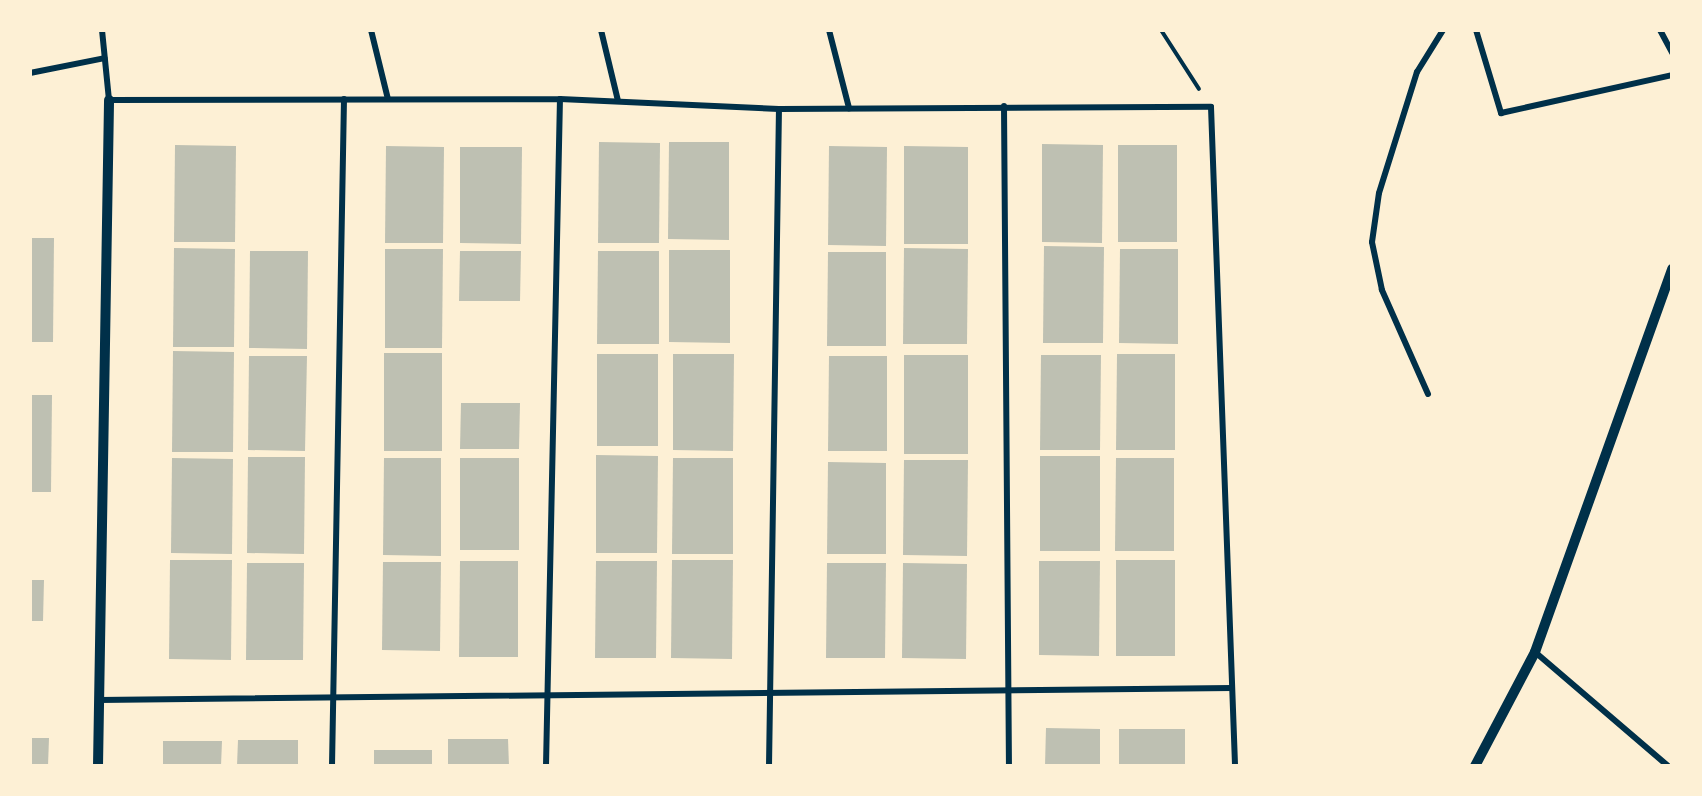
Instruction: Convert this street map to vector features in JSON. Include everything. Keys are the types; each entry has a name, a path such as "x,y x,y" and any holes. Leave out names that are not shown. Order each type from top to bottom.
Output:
{"street":[{"path":"98,766 109,100 102,30"},
{"path":"371,30 388,99"},
{"path":"601,30 618,101"},
{"path":"829,30 849,108"},
{"path":"1428,394 1382,290 1372,234 1379,193 1417,72 1443,30"},
{"path":"1476,30 1501,113 1672,75"},
{"path":"1660,30 1672,53"},
{"path":"30,73 105,58"},
{"path":"332,766 344,99"},
{"path":"109,100 560,99 779,109 1004,106 1211,107 1234,766"},
{"path":"546,766 560,99"},
{"path":"1004,106 1009,766"},
{"path":"769,766 779,109"},
{"path":"1474,766 1535,652 1672,269"},
{"path":"1535,652 1668,766"},
{"path":"99,700 1232,688"}],"path":[{"path":"1161,30 1211,107"}],"building":[{"path":"599,142 660,143 659,243 598,243"},
{"path":"669,142 729,142 729,240 668,239"},
{"path":"1042,144 1103,145 1102,243 1042,242"},
{"path":"175,145 236,146 235,242 174,242"},
{"path":"1118,145 1177,145 1177,242 1118,242"},
{"path":"386,146 444,147 443,243 385,243"},
{"path":"829,146 887,147 886,246 828,245"},
{"path":"904,146 968,147 968,244 904,244"},
{"path":"460,147 522,147 521,244 460,243"},
{"path":"30,238 54,238 53,342 30,342"},
{"path":"1044,246 1104,247 1103,343 1043,343"},
{"path":"174,248 235,249 234,347 173,347"},
{"path":"904,248 968,249 967,344 903,344"},
{"path":"385,249 443,249 442,348 385,348"},
{"path":"1120,249 1178,249 1178,344 1119,343"},
{"path":"669,250 730,250 730,343 669,342"},
{"path":"250,251 308,251 307,349 249,348"},
{"path":"460,251 521,251 520,301 459,301"},
{"path":"598,251 659,251 659,344 597,344"},
{"path":"828,252 886,252 886,346 827,346"},
{"path":"173,351 234,352 233,452 172,452"},
{"path":"384,353 442,353 442,451 384,451"},
{"path":"597,354 658,354 658,446 597,446"},
{"path":"673,354 734,354 733,451 673,450"},
{"path":"1117,354 1175,354 1175,450 1116,450"},
{"path":"904,355 968,355 968,454 904,454"},
{"path":"1041,355 1101,355 1100,450 1040,450"},
{"path":"249,356 307,356 305,451 248,450"},
{"path":"829,356 887,356 887,451 828,451"},
{"path":"30,395 52,395 51,492 30,492"},
{"path":"461,403 520,403 519,449 460,449"},
{"path":"596,455 658,456 657,553 596,553"},
{"path":"1040,456 1100,456 1100,551 1040,551"},
{"path":"248,457 305,457 304,554 247,553"},
{"path":"172,458 233,459 232,554 171,553"},
{"path":"384,458 441,458 441,556 383,555"},
{"path":"460,458 519,458 519,550 460,550"},
{"path":"673,458 733,458 733,554 672,554"},
{"path":"1116,458 1174,458 1174,551 1115,551"},
{"path":"904,460 968,460 967,556 903,555"},
{"path":"828,462 886,463 886,554 827,554"},
{"path":"170,560 232,560 231,660 169,659"},
{"path":"672,560 733,560 732,659 671,658"},
{"path":"1116,560 1175,560 1175,656 1116,656"},
{"path":"460,561 518,561 518,657 459,657"},
{"path":"596,561 657,561 656,658 595,658"},
{"path":"1039,561 1100,561 1099,656 1039,655"},
{"path":"383,562 441,562 440,651 382,650"},
{"path":"247,563 304,563 303,660 246,660"},
{"path":"827,563 886,563 885,658 826,658"},
{"path":"903,563 967,564 966,659 902,658"},
{"path":"30,580 44,580 43,621 30,621"},
{"path":"1046,728 1100,729 1100,766 1045,766"},
{"path":"1119,729 1185,729 1185,766 1119,766"},
{"path":"30,738 49,738 48,766 30,766"},
{"path":"448,739 508,739 509,766 448,766"},
{"path":"238,740 298,740 298,766 237,766"},
{"path":"163,741 222,741 221,766 163,766"},
{"path":"374,750 432,750 432,766 374,766"}]}
